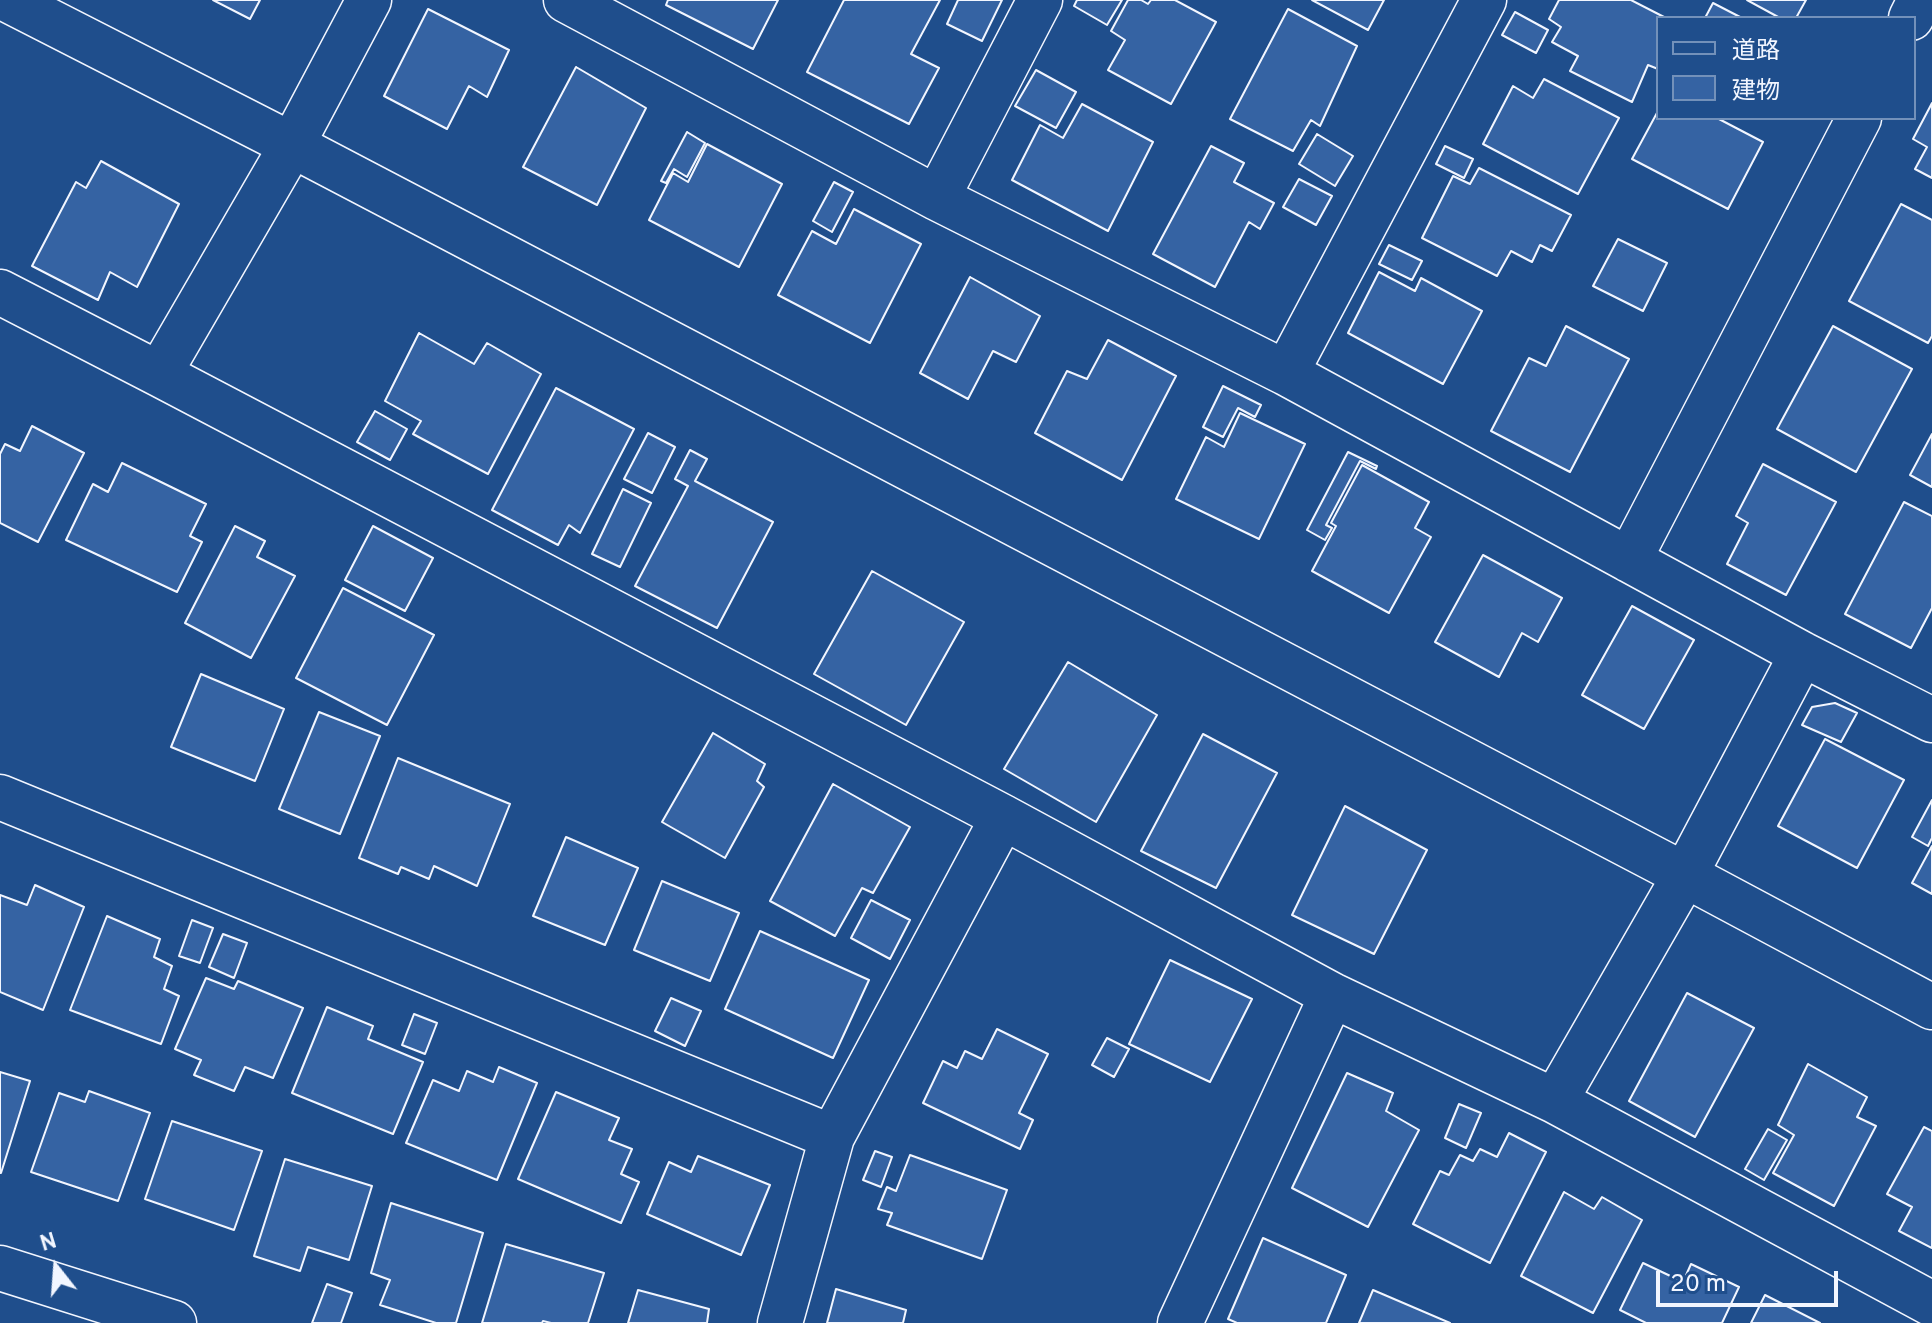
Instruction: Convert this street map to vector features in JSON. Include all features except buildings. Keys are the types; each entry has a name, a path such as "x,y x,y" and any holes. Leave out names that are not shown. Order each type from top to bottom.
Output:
{"street":[{"path":"8,0 292,145 1932,1007"},
{"path":"159,374 292,145 369,0"},
{"path":"937,198 1040,0"},
{"path":"1286,373 1484,0"},
{"path":"582,3 937,198 1286,373 1802,654 1932,720"},
{"path":"1629,560 1858,120"},
{"path":"0,292 1003,817 1332,995 1555,1101 1932,1304"},
{"path":"1555,1101 1685,875 1802,654"},
{"path":"0,797 832,1137"},
{"path":"780,1323 832,1137 1003,817"},
{"path":"1180,1323 1332,995"},
{"path":"0,1268 174,1323"}]}
